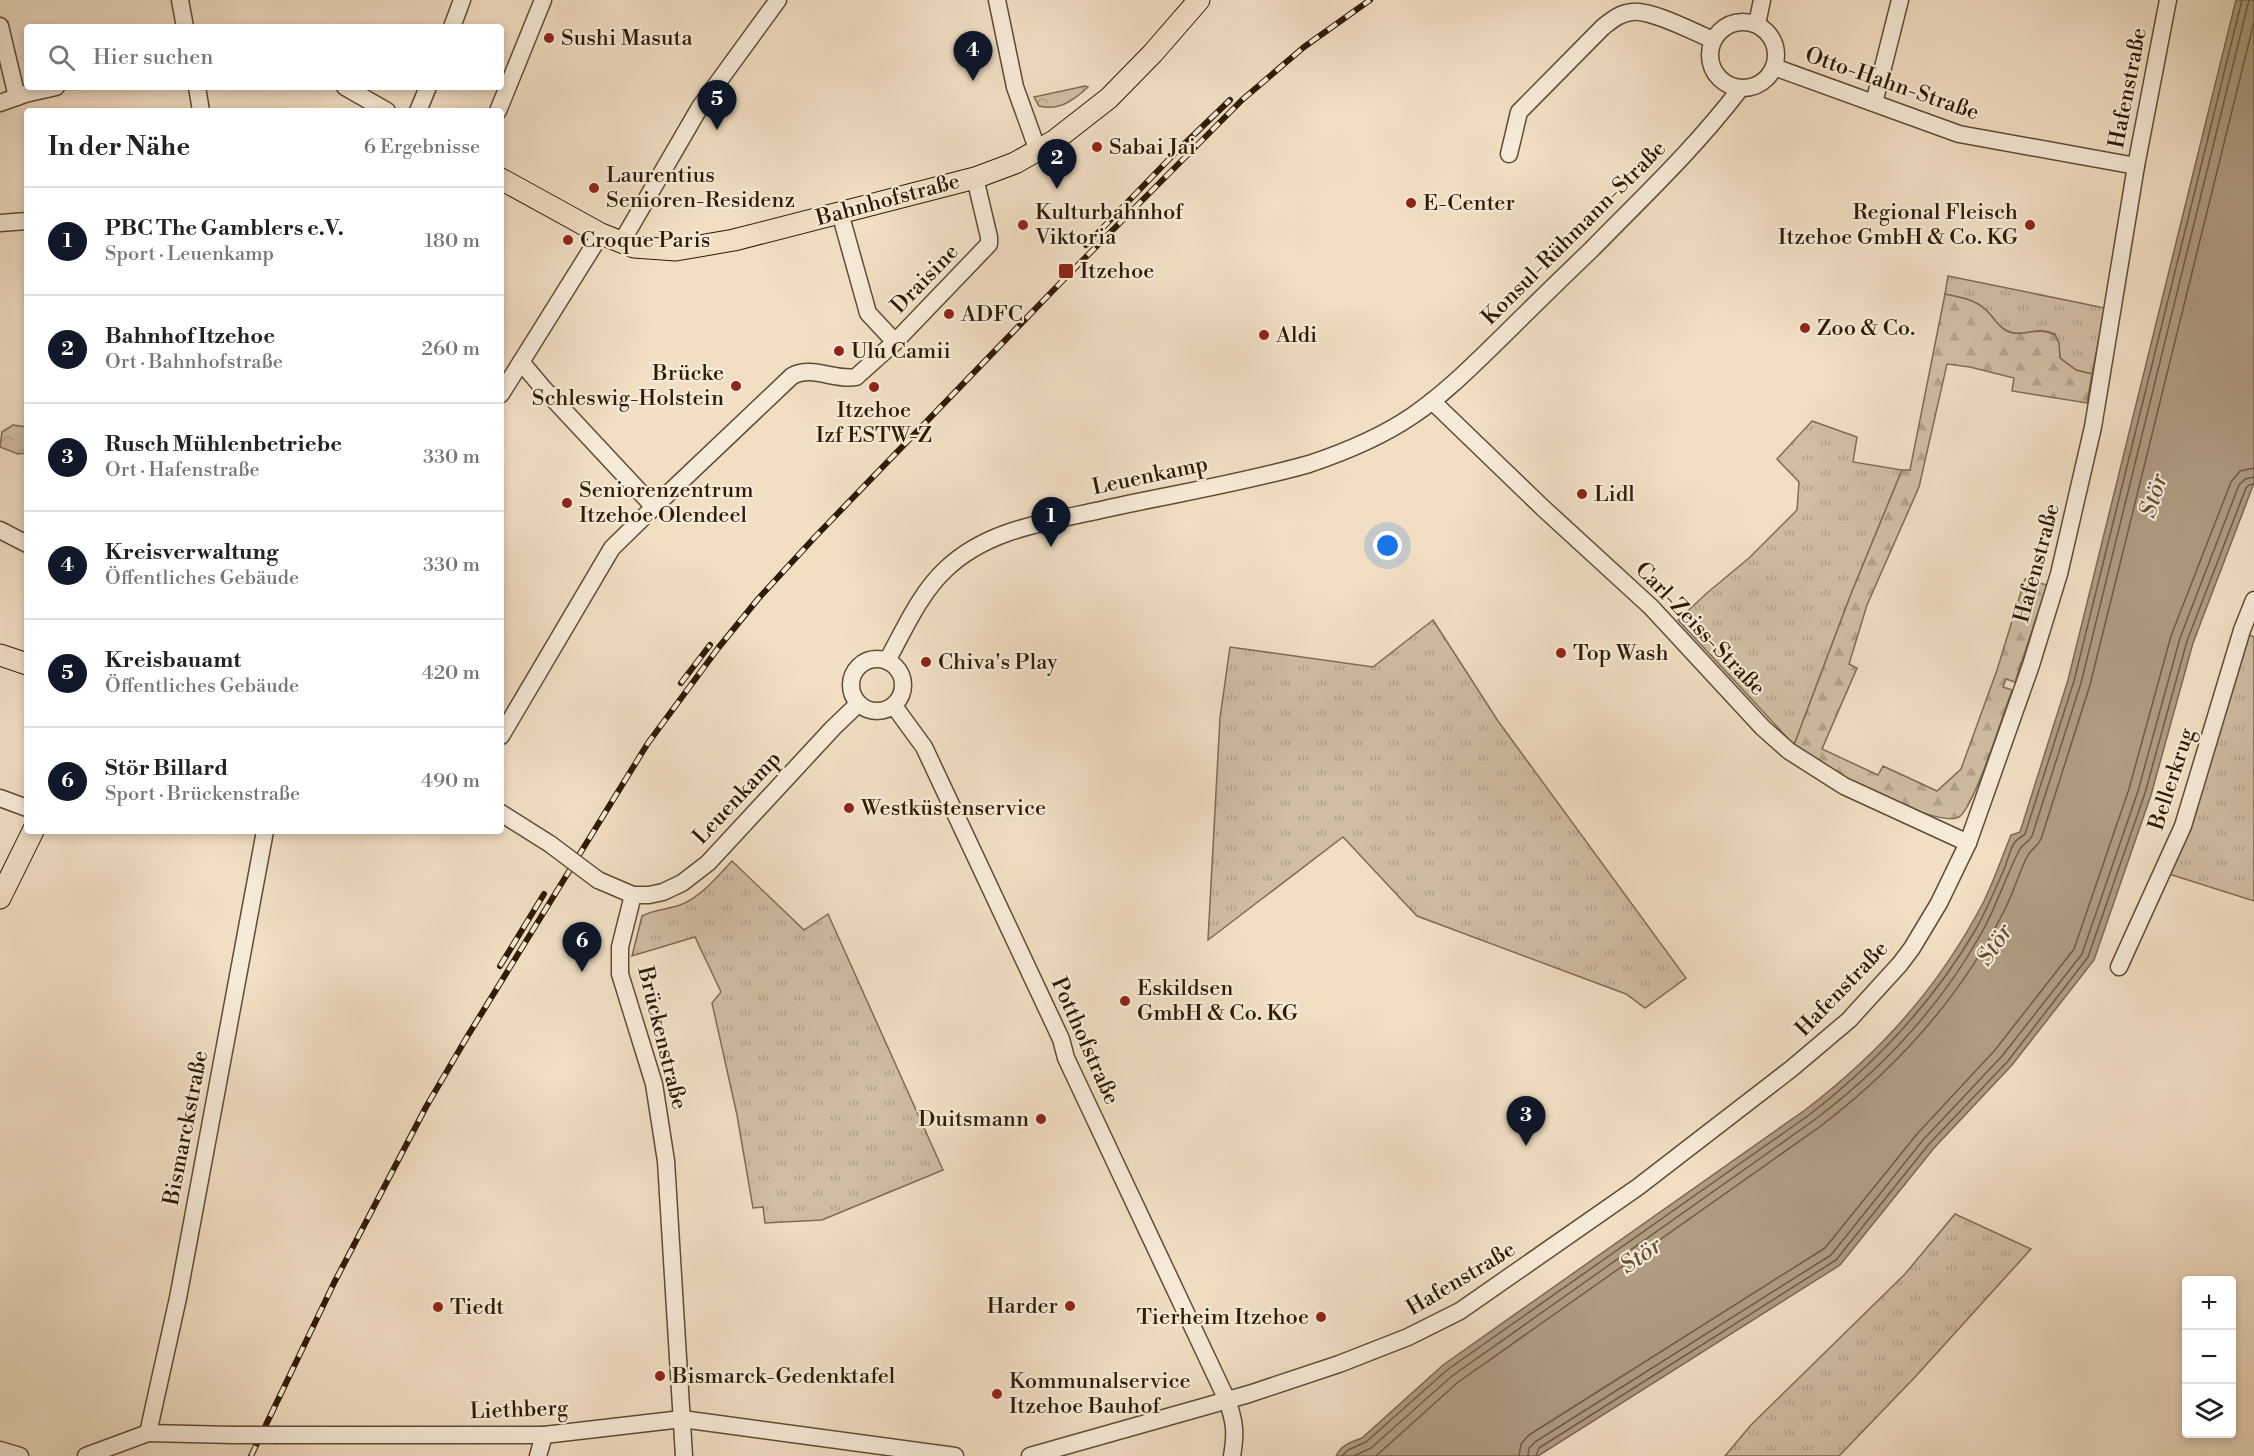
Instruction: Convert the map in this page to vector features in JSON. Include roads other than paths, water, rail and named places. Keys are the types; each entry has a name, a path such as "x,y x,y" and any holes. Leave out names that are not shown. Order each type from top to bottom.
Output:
{"main road":[{"name":"Bahnhofstraße","path":"504,181 601,234 621,243 655,250 699,248 975,178 1016,164 1089,114 1123,85 1199,0"},
{"path":"0,655 24,663"},
{"path":"0,898 32,834"}],"street":[{"path":"180,0 184,24"},
{"path":"453,24 462,0"},
{"path":"499,108 543,0"},
{"path":"621,243 700,106 778,0"},
{"path":"997,0 1015,87 1038,151"},
{"path":"1757,24 1762,0"},
{"path":"1874,103 1900,0"},
{"name":"Hafenstraße","path":"1030,1456 1227,1400 1339,1364 1442,1322 1504,1283 1702,1139 1816,1049 1871,998 1916,941 1939,903 1968,843 2031,665 2060,574 2093,427 2136,166 2168,0"},
{"path":"1509,154 1519,111 1603,27 1619,16 1632,12 1646,13 1713,40"},
{"path":"1740,89 1730,86 1718,77 1712,65 1710,52 1718,32 1733,23 1757,24 1768,32 1774,42 1777,56 1774,68"},
{"path":"0,26 17,97"},
{"name":"Otto-Hahn-Straße","path":"1774,68 1967,136 2136,166"},
{"name":"Konsul-Rühmann-Straße","path":"1432,401 1502,337 1657,183 1740,89 1755,87 1765,81 1774,68"},
{"path":"0,104 44,90"},
{"path":"198,90 200,108"},
{"path":"350,90 382,108"},
{"path":"419,108 427,90"},
{"name":"Draisine","path":"840,213 868,313 895,342 989,244 975,178"},
{"path":"0,223 24,221"},
{"path":"504,389 601,234"},
{"path":"504,727 612,548 792,376 808,372 856,377 895,342"},
{"path":"521,362 654,507"},
{"name":"Leuenkamp","path":"887,661 920,602 939,576 961,556 986,541 1040,523 1281,471 1328,458 1386,432 1432,401"},
{"name":"Carl-Zeiss-Straße","path":"1432,401 1543,508 1651,607 1784,747 1834,781 1968,843"},
{"path":"0,530 24,542"},
{"name":"Bellerkrug","path":"2120,968 2182,826 2242,630 2254,600"},
{"path":"879,659 887,661 898,669 903,681 902,695 894,706 876,712 858,704 852,690 854,674 864,663 879,659"},
{"name":"Leuenkamp","path":"633,895 663,892 682,884 694,875 858,704"},
{"name":"Potthofstraße","path":"894,706 924,747 1061,1039 1066,1059 1227,1400 1236,1434 1232,1456"},
{"path":"0,798 24,807"},
{"path":"504,815 550,844 598,880 633,895"},
{"name":"Bismarckstraße","path":"148,1433 178,1298 264,834"},
{"name":"Brückenstraße","path":"633,895 620,947 620,974 654,1084 666,1161 684,1456"},
{"name":"Liethberg","path":"86,1456 148,1433 544,1434 682,1419 955,1456"},
{"path":"538,1456 544,1434"},
{"path":"0,1450 20,1456"}],"water":[{"name":"Stör","path":"2236,0 2254,0 2254,483 2193,643 2151,795 2094,960 2012,1065 1934,1148 1840,1265 1538,1456 1336,1456 1344,1447 1362,1438 1443,1365 1833,1088 1859,1065 1906,1016 1966,934 1987,895 2011,835 2020,832 2068,680"}],"railway":[{"path":"251,1456 334,1283 426,1107 648,743 719,647 758,599 815,537 1069,274 1242,100 1304,47 1370,0"},
{"path":"1086,245 1230,100"},
{"path":"681,683 710,645"},
{"path":"500,966 544,894"}],"place":[{"name":"Sushi Masuta","path":"549,38"},
{"name":"Kreisverwaltung","path":"973,81"},
{"name":"Kreisbauamt","path":"717,130"},
{"name":"Sabai Jai","path":"1097,147"},
{"name":"Laurentius Senioren-Residenz","path":"594,188"},
{"name":"Bahnhof Itzehoe","path":"1057,189"},
{"name":"E-Center","path":"1411,203"},
{"name":"Kulturbahnhof Viktoria","path":"1023,225"},
{"name":"Regional Fleisch Itzehoe GmbH & Co. KG","path":"2030,225"},
{"name":"Croque Paris","path":"568,240"},
{"name":"Itzehoe","path":"1066,271"},
{"name":"ADFC","path":"949,314"},
{"name":"Zoo & Co.","path":"1805,328"},
{"name":"Aldi","path":"1264,335"},
{"name":"Ulu Camii","path":"839,351"},
{"name":"Brücke Schleswig-Holstein","path":"736,386"},
{"name":"Itzehoe Izf ESTW-Z","path":"874,387"},
{"name":"Lidl","path":"1582,494"},
{"name":"Seniorenzentrum Itzehoe Olendeel","path":"567,503"},
{"name":"PBC The Gamblers e.V.","path":"1051,547"},
{"name":"Top Wash","path":"1561,653"},
{"name":"Chiva's Play","path":"926,662"},
{"name":"Westküstenservice","path":"849,808"},
{"name":"Stör Billard","path":"582,972"},
{"name":"Eskildsen GmbH & Co. KG","path":"1125,1001"},
{"name":"Duitsmann","path":"1041,1119"},
{"name":"Rusch Mühlenbetriebe","path":"1526,1146"},
{"name":"Harder","path":"1070,1306"},
{"name":"Tiedt","path":"438,1307"},
{"name":"Tierheim Itzehoe","path":"1321,1317"},
{"name":"Bismarck-Gedenktafel","path":"660,1376"},
{"name":"Kommunalservice Itzehoe Bauhof","path":"997,1394"}]}
